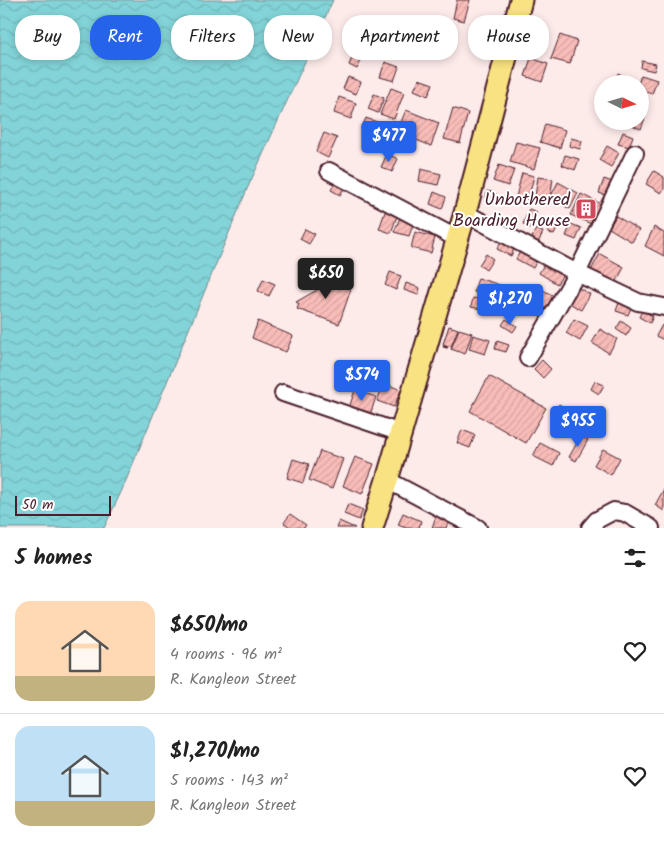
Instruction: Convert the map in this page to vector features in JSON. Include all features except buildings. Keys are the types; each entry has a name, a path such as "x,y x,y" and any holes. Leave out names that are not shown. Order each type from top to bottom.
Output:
{"main road":[{"path":"372,528 458,239 521,0"}],"street":[{"path":"528,358 577,273 635,153"},
{"path":"329,170 458,239"},
{"path":"465,213 577,273 638,302 664,307"},
{"path":"283,393 401,433"},
{"path":"387,480 478,528"},
{"path":"590,528 596,520 614,511 625,513 651,528"}],"path":[{"path":"442,345 452,348"}],"water":[{"path":"0,0 333,0 326,15 264,15 264,60 306,60 248,187 122,490 104,528 0,528"}],"place":[{"name":"Unbothered Boarding House","path":"586,209"}]}
